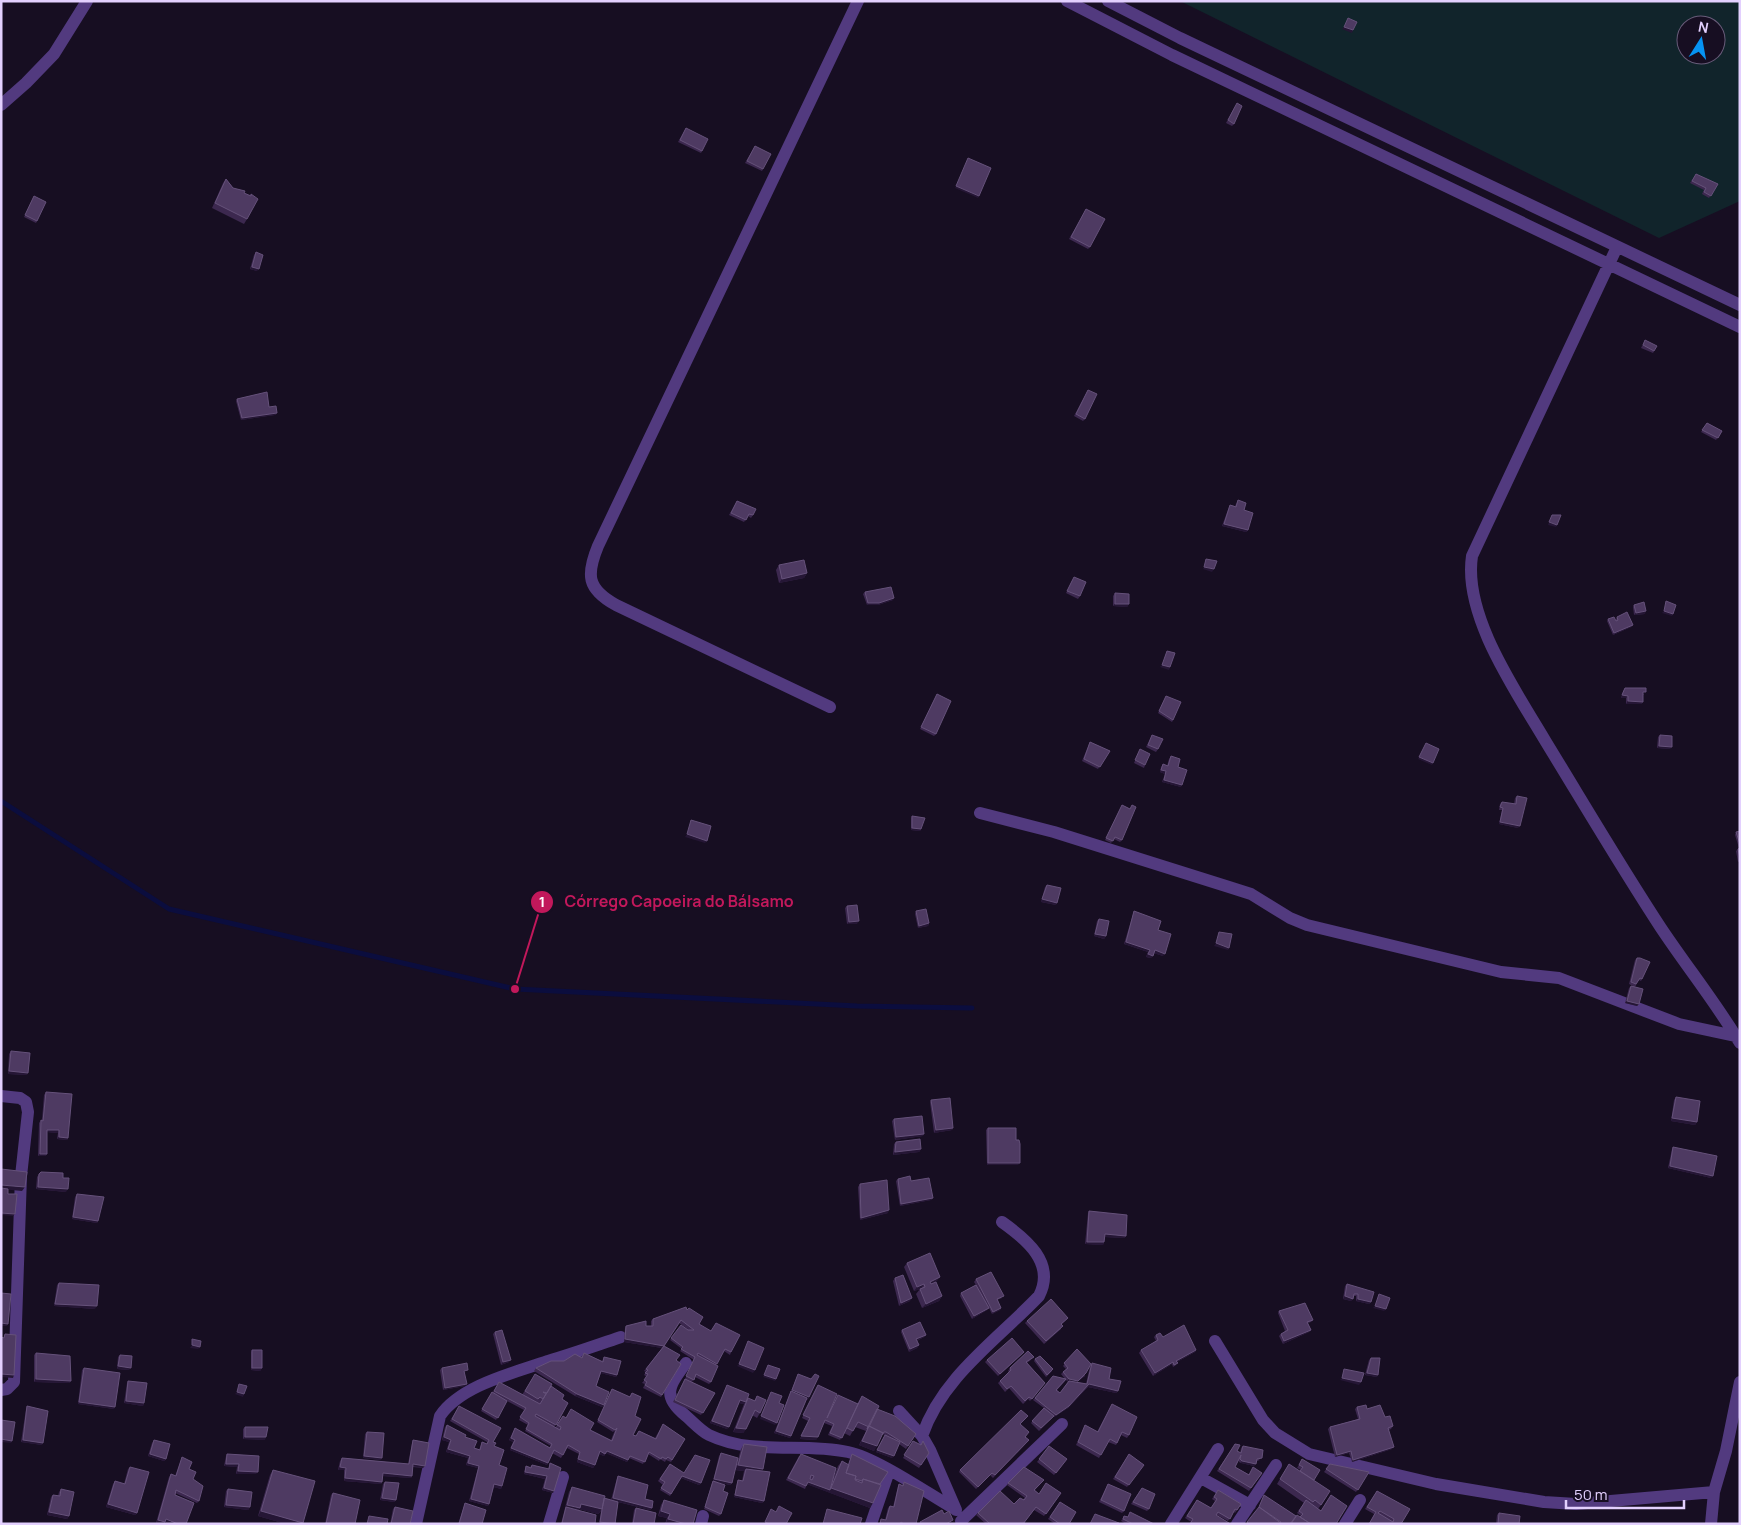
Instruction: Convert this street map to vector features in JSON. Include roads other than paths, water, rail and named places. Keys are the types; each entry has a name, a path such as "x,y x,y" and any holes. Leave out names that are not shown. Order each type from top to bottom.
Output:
{"street":[{"path":"1,105 26,84 54,54 87,1"},
{"path":"830,707 616,605 595,591 591,576 598,546 858,1"},
{"path":"1066,1 1181,59 1740,327"},
{"path":"1108,1 1180,38 1740,305"},
{"path":"1618,247 1608,264 1472,556 1471,585 1483,624 1521,700 1632,882 1738,1040"},
{"path":"980,813 1054,832 1236,889 1258,898 1290,918 1307,924 1501,972 1559,978 1679,1024 1738,1040"},
{"path":"1,1096 20,1098 26,1102 28,1112 21,1176 14,1382 7,1389 1,1390"},
{"path":"922,1436 927,1422 950,1385 1034,1302 1042,1290 1044,1274 1036,1251 1002,1222"},
{"path":"416,1524 440,1416 446,1407 478,1387 506,1374 621,1336"},
{"path":"1215,1341 1263,1420 1274,1433 1309,1454 1436,1484 1544,1502 1576,1504 1714,1492"},
{"path":"686,1363 670,1389 670,1399 677,1409 707,1434 727,1442 769,1448 848,1452 955,1508"},
{"path":"1711,1524 1714,1492 1726,1451 1740,1382"},
{"path":"899,1411 922,1436 961,1522 1062,1424"},
{"path":"1173,1523 1218,1449"},
{"path":"1237,1524 1276,1465"},
{"path":"870,1524 889,1472"},
{"path":"550,1524 563,1477"},
{"path":"1201,1478 1250,1504"},
{"path":"1345,1524 1360,1500"}],"waterway":[{"path":"1,801 169,909 515,989 857,1006 972,1008"}],"place":[{"name":"Córrego Capoeira do Bálsamo","path":"515,989"}]}
